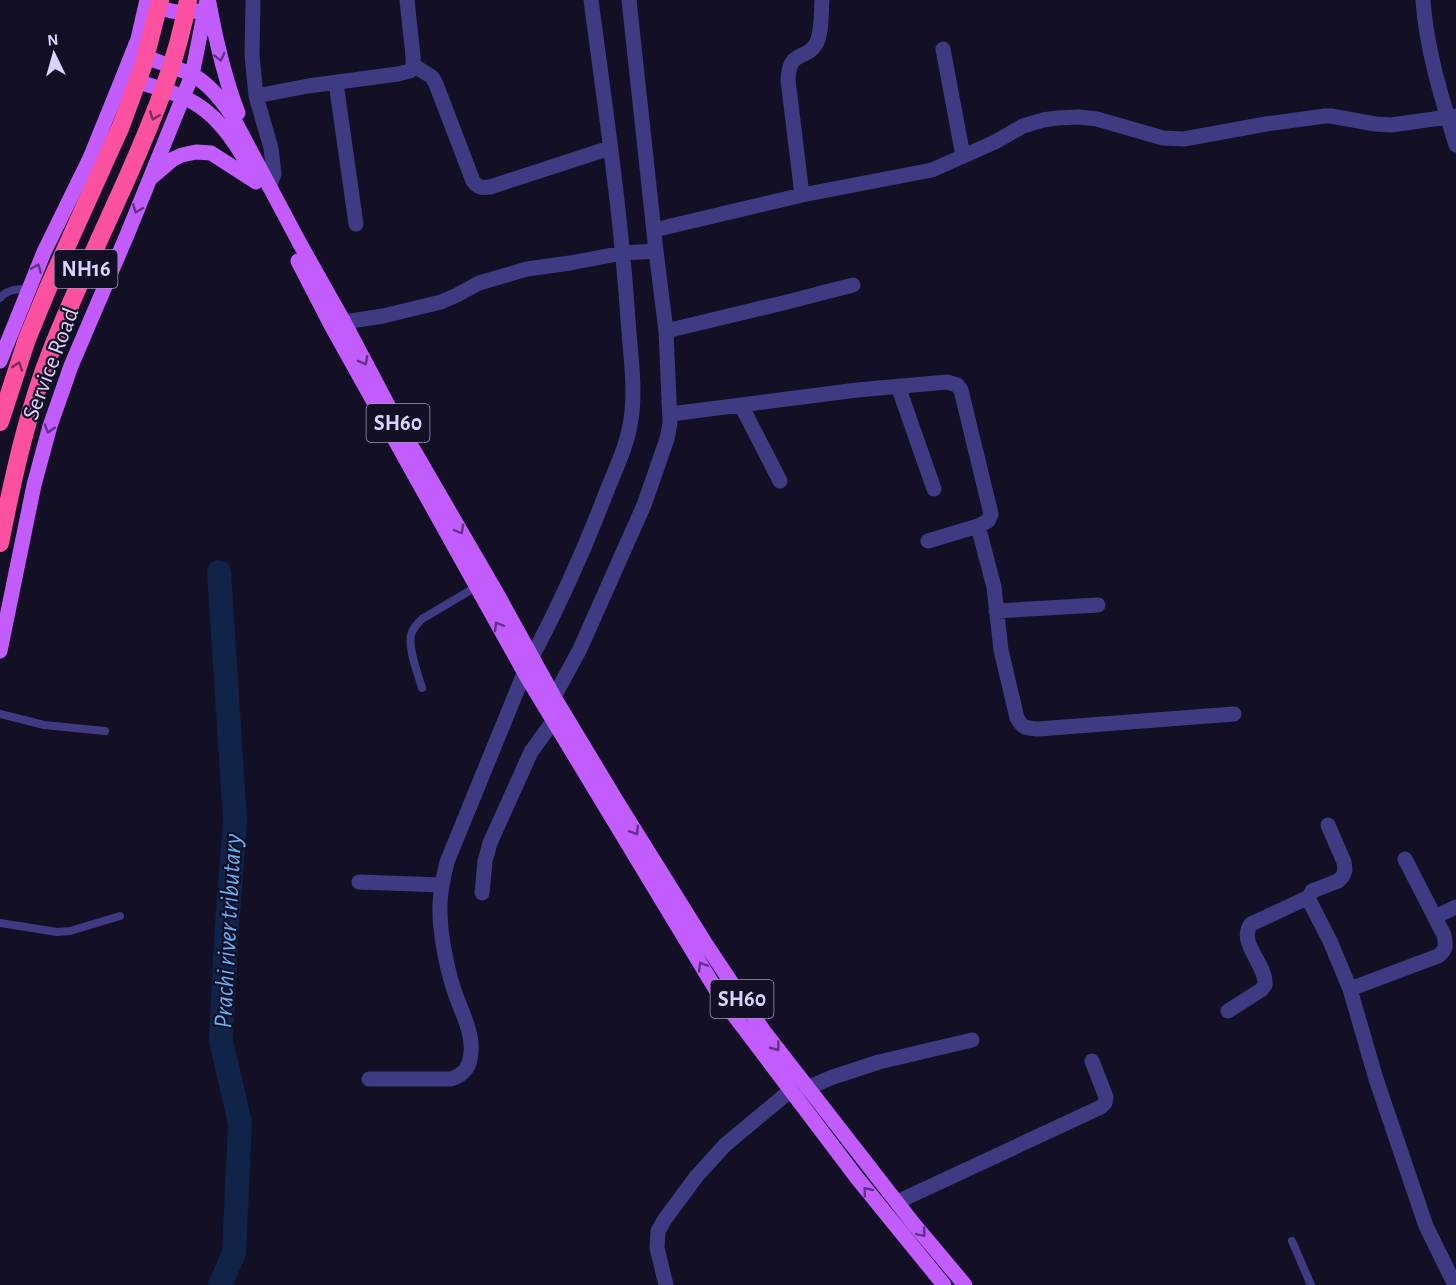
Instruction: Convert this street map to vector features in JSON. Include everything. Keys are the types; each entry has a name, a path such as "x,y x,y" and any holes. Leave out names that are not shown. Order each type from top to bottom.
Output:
{"highway":[{"name":"NH16","path":"0,422 27,339 121,126 143,66 160,0"},
{"name":"NH16","path":"0,543 15,467 52,348 152,123 168,79 188,0"}],"main road":[{"path":"149,0 156,6 179,12 198,10 207,0"},
{"name":"Service Road","path":"0,361 44,252 90,158 138,39 149,0"},
{"path":"207,0 228,86 250,148"},
{"name":"Service Road","path":"0,651 34,485 50,426 71,366 184,97 192,75 207,0"},
{"name":"SH60","path":"133,52 192,75 221,99 250,148 263,184"},
{"name":"SH60","path":"123,77 184,97 196,104 220,123 263,184 344,322 391,411 496,592 530,667"},
{"path":"148,181 172,159 196,152 211,153 263,184"},
{"name":"SH60","path":"284,222 331,325 476,587 530,667 763,1030 965,1285"},
{"name":"SH60","path":"550,698 554,720 721,998 856,1178 944,1285"}],"street":[{"path":"253,0 252,55 256,96 271,148 274,174 263,184"},
{"path":"256,96 287,89 398,74 410,70 413,65 407,0"},
{"path":"369,1079 451,1078 462,1075 468,1066 471,1051 470,1034 453,986 444,950 440,913 442,885 447,862 601,508 628,437 632,418 633,398 625,253 591,0"},
{"path":"550,698 580,648 644,505 667,439 671,414 666,331 654,251 654,230 629,0"},
{"path":"802,195 789,70 791,63 816,45 822,0"},
{"path":"1423,0 1428,41 1452,116 1456,145"},
{"path":"943,49 963,156"},
{"path":"413,65 432,76 473,181 477,186 490,187 610,148"},
{"path":"336,82 356,224"},
{"path":"654,230 802,195 932,170 995,142 1023,126 1057,118 1097,119 1163,138 1184,139 1325,116 1391,125 1452,116"},
{"path":"344,322 383,316 441,302 479,282 527,269 625,253 654,251"},
{"path":"666,331 853,285"},
{"path":"671,414 857,390 947,382 957,385 961,390 991,514 988,521 978,526 928,541"},
{"path":"898,386 934,489"},
{"path":"741,405 780,481"},
{"path":"978,526 994,587 1001,650 1017,718 1021,725 1028,728 1234,714"},
{"path":"996,611 1098,605"},
{"path":"482,893 485,861 490,843 531,752 554,720"},
{"path":"1228,1011 1265,985 1264,974 1246,935 1251,924 1309,897 1312,891 1338,881 1343,876 1346,870 1344,862 1328,825"},
{"path":"1350,989 1438,956 1444,951 1446,944 1444,934 1405,859"},
{"path":"359,882 442,885"},
{"path":"1309,897 1350,989 1376,1079 1422,1215 1454,1284"},
{"path":"1435,917 1456,907"},
{"path":"807,1088 879,1062 972,1040"},
{"path":"897,1202 1101,1107 1106,1097 1092,1061"},
{"path":"666,1285 657,1248 658,1231 665,1218 696,1177 725,1146 791,1090"}],"lane":[{"path":"0,298 10,290 29,289"},
{"path":"422,688 410,645 415,626 422,619 476,587"},
{"path":"0,714 44,725 105,731"},
{"path":"0,923 43,931 70,932 120,916"},
{"path":"1292,1241 1311,1285"}],"waterway":[{"name":"Prachi river tributary","path":"219,572 235,820 221,1041 240,1123 234,1253 220,1285"}]}
